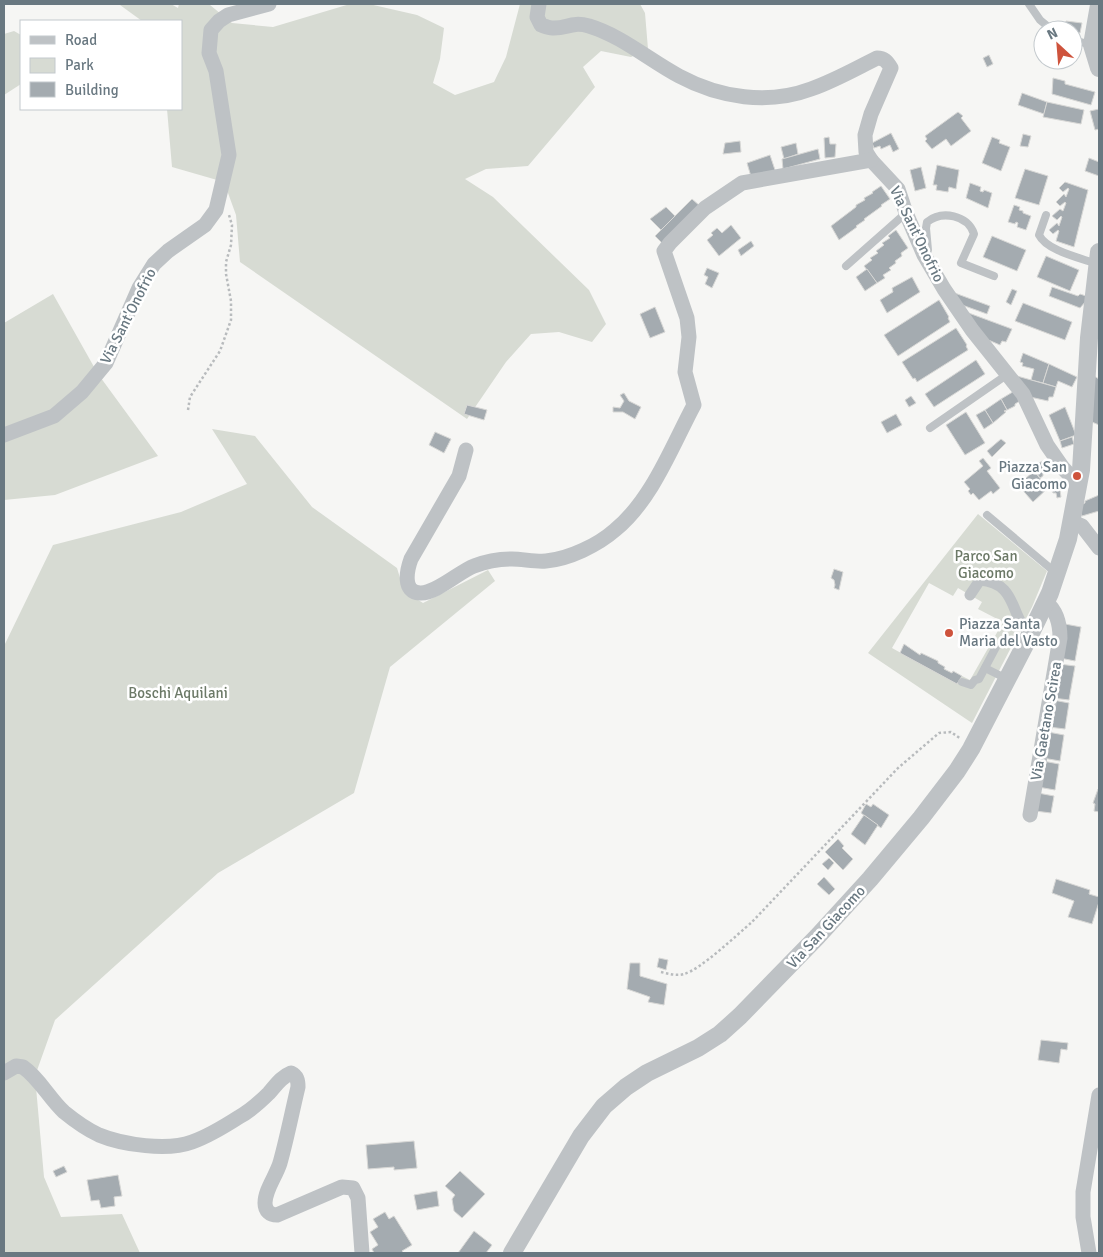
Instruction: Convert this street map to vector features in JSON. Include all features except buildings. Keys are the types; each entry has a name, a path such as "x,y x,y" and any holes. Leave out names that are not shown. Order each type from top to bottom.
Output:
{"street":[{"name":"Via Sant'Onofrio","path":"4,435 54,416 82,392 106,363 139,288 154,264 168,251 206,225 216,210 229,155 216,71 209,53 211,30 219,21 228,16 269,4"},
{"name":"Via Sant'Onofrio","path":"539,4 537,17 541,25 553,28 578,23 591,27 629,46 680,76 732,96 778,98 811,90 877,58 883,58 891,68 871,114 865,135 866,152 898,189 906,214 924,255 944,289 972,330 1008,374 1026,400 1052,454 1080,485"},
{"path":"1099,5 1092,45 1099,68"},
{"path":"466,450 459,476 406,571 407,582 412,590 420,593 432,590 472,566 492,560 547,561 570,555 594,544 614,531 628,518 647,493 694,405 685,372 689,337 687,318 664,251 705,208 742,183 871,160"},
{"path":"1098,258 1094,339 1082,441 1080,485 1072,522 1082,526 1099,548"},
{"name":"Via San Giacomo","path":"512,1253 581,1136 604,1106 626,1087 647,1073 698,1048 720,1034 740,1016 870,879 958,771 1008,679 1046,602 1057,575 1072,522"},
{"path":"970,595 980,580 995,583 1010,598 1024,627 1031,634"},
{"name":"Via Gaetano Scirea","path":"1030,815 1060,638 1057,618 1046,602"},
{"path":"4,1073 16,1066 23,1067 62,1110 79,1124 100,1136 133,1144 159,1147 177,1146 193,1142 218,1129 242,1116 282,1078 291,1073 295,1075 298,1080 298,1087 280,1165 265,1199 267,1211 272,1215 277,1215 342,1187 353,1188 358,1198 362,1253"},
{"path":"1088,1253 1083,1198 1096,1127 1099,1095"}],"lane":[{"path":"1029,4 1040,20"},
{"path":"1083,43 1092,45"},
{"path":"846,266 906,214"},
{"path":"924,255 928,250 927,222 934,217 944,215 963,219 972,226 974,234 961,263 994,276"},
{"path":"1046,215 1039,235 1042,242 1051,247 1098,258"},
{"path":"930,428 1008,374"},
{"path":"987,515 1057,575"},
{"path":"962,682 971,685 975,680 979,679 996,647"},
{"path":"985,668 1008,679"}],"path":[{"path":"188,410 190,397 220,351 231,320 231,301 226,268 231,245 232,225 221,192"},
{"path":"661,972 674,975 684,974 693,970 727,944 752,922 881,785 939,733 957,734 971,749"}],"green space":[{"path":"171,4 178,8 179,4 211,4 232,23 273,27 350,4 369,4 417,15 444,28 440,59 433,83 455,95 494,82 506,57 520,4 640,4 645,13 648,49 631,57 601,51 583,67 595,87 528,166 486,169 465,179 493,197 589,290 606,324 592,342 559,332 531,334 506,362 467,419 240,262 236,215 224,182 172,167 167,110 182,110 182,20 141,20 120,5"},
{"path":"14,31 20,34 20,85 4,95 4,34"},
{"path":"53,294 98,374 158,456 55,495 4,500 4,323"},
{"name":"Boschi Aquilani","path":"212,429 255,436 312,507 397,568 404,591 423,603 488,570 495,581 390,667 354,793 218,873 55,1020 35,1076 44,1177 61,1217 122,1214 140,1253 4,1253 4,646 53,545 181,512 247,484"},
{"name":"Parco San Giacomo","path":"978,514 1047,571 1032,607 972,723 868,653","holes":["929,583 953,596 958,588 982,602 978,609 1003,622 970,680 962,676 957,684 892,648"]}],"place":[{"name":"Piazza San Giacomo","path":"1077,476"},
{"name":"Piazza Santa Maria del Vasto","path":"949,633"}]}
